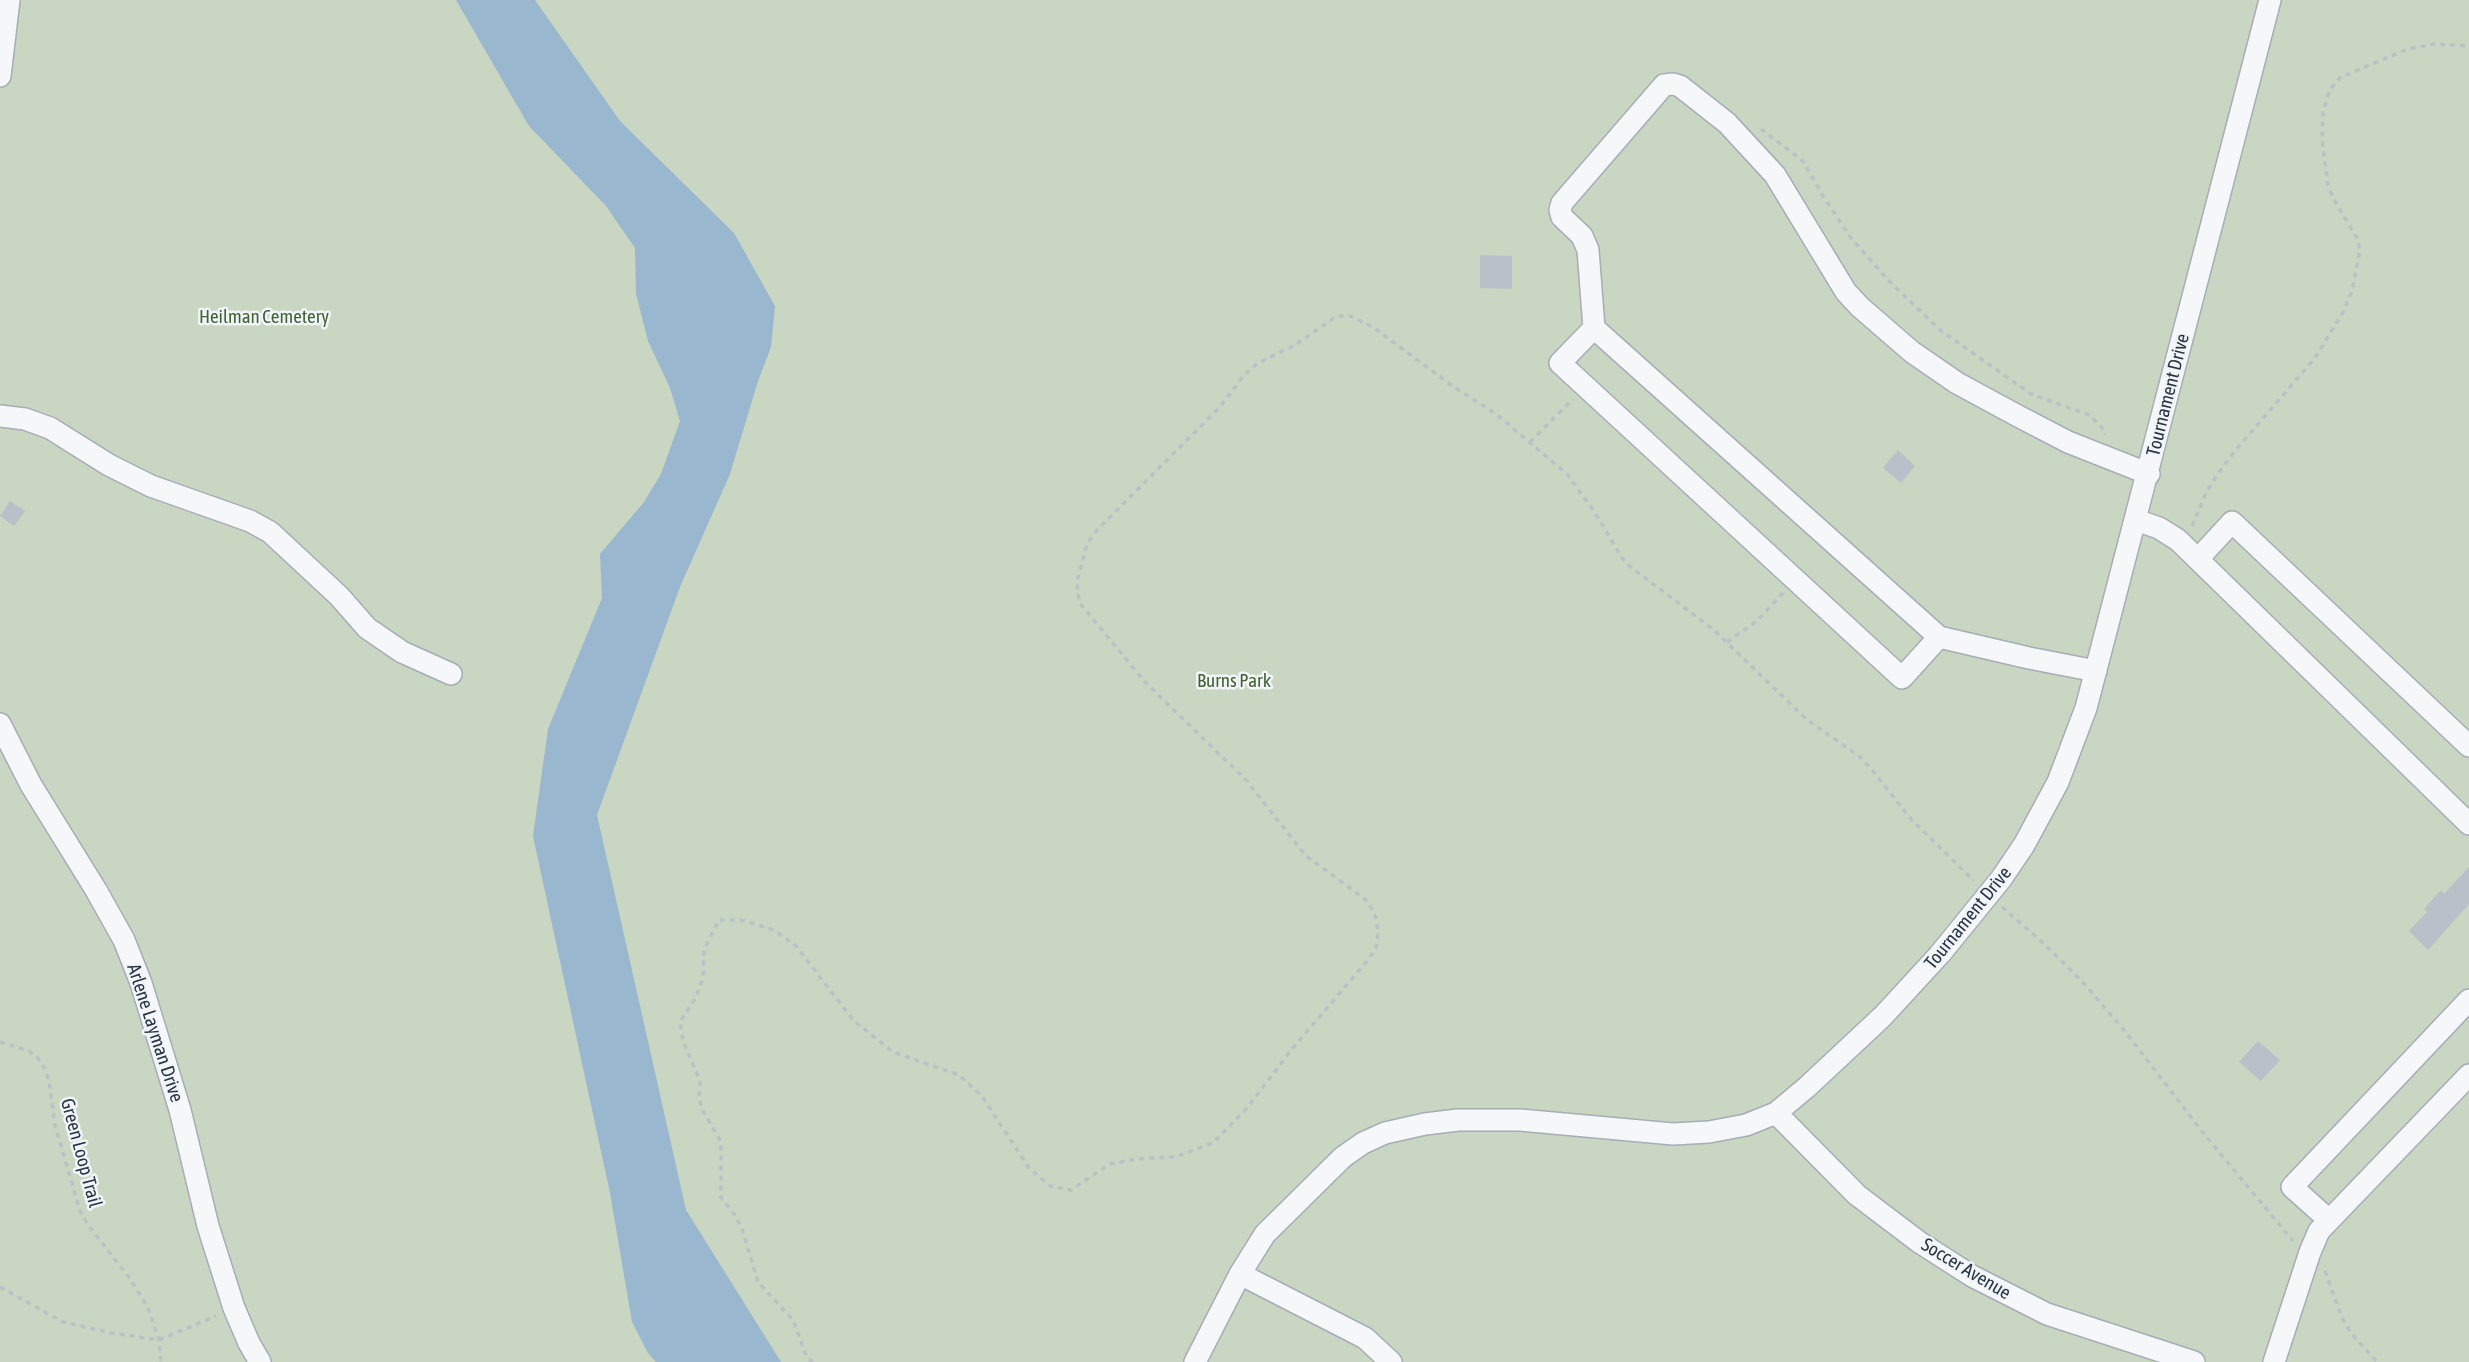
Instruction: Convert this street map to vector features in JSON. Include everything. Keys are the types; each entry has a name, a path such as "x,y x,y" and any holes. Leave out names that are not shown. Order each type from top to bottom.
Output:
{"street":[{"path":"0,76 9,0"},
{"name":"Tournament Drive","path":"1195,1362 1240,1274 1265,1234 1343,1157 1363,1143 1385,1133 1447,1121 1520,1120 1673,1134 1709,1132 1746,1125 1776,1113 1883,1016 1940,954 1988,895 2025,845 2057,782 2086,708 2270,0"},
{"path":"2096,671 1939,637 1594,328 1588,250 1582,236 1562,218 1562,203 1664,85 1673,83 1680,86 1727,123 1775,175 1835,277 1852,300 1925,363 2068,442 2148,474"},
{"path":"1594,328 1560,363 1902,678 1939,637"},
{"path":"0,416 24,419 50,428 108,465 151,486 250,520 270,531 375,635 402,652 451,674"},
{"path":"2136,520 2159,528 2178,540 2469,824"},
{"path":"2198,559 2232,522 2469,746"},
{"name":"Arlene Layman Drive","path":"0,724 32,785 124,940 141,984 180,1110 208,1226 234,1308 260,1362"},
{"path":"2329,1220 2292,1187 2469,1000"},
{"path":"2273,1362 2319,1231 2469,1075"},
{"name":"Soccer Avenue","path":"1776,1113 1857,1195 1936,1254 1995,1289 2141,1354 2194,1362"},
{"path":"1240,1274 1365,1339 1391,1362"}],"path":[{"path":"2178,540 2195,523 2207,491 2234,452 2315,358 2343,312 2352,291 2360,250 2357,238 2328,185 2322,140 2323,112 2330,89 2341,77 2408,49 2451,44 2469,46"},
{"path":"1727,123 1761,129 1803,160 1851,238 1918,310 1975,357 2031,394 2089,415 2101,426 2118,463"},
{"path":"813,1362 807,1357 793,1320 758,1282 742,1229 735,1214 721,1198 721,1142 702,1109 699,1097 700,1081 683,1041 680,1022 696,997 703,978 704,950 719,920 741,919 774,930 796,946 854,1021 893,1052 959,1075 982,1096 1029,1168 1050,1186 1071,1190 1110,1164 1136,1159 1175,1157 1213,1143 1247,1108 1376,947 1377,923 1374,912 1365,899 1306,856 1246,780 1144,681 1079,602 1077,581 1087,544 1117,508 1220,407 1245,374 1258,363 1295,345 1337,316 1350,316 1373,327 1451,385 1496,414 1530,442 1576,484 1622,558 1632,568 1714,630 1806,719 1859,756 1910,818 1988,895 2080,979 2295,1244 2320,1258 2343,1320 2377,1362"},
{"path":"1530,442 1586,387"},
{"path":"1727,642 1757,621 1795,579"},
{"name":"Green Loop Trail","path":"0,1042 29,1051 45,1069 55,1125 80,1211 148,1308 159,1340 161,1362"},
{"path":"0,1287 63,1322 159,1340 234,1308"}],"green space":[{"name":"Burns Park","path":"0,0 2469,0 2469,1362 0,1362"}],"water":[{"path":"456,0 535,0 620,121 734,233 775,306 771,347 730,474 680,587 597,815 686,1210 781,1362 656,1362 648,1353 632,1322 610,1193 533,836 548,729 602,598 600,554 644,502 661,474 680,421 670,388 648,341 636,294 635,248 606,206 529,126"}],"building":[{"path":"1480,255 1512,256 1512,289 1480,288"},
{"path":"1898,450 1915,466 1901,483 1883,468"},
{"path":"10,501 25,511 14,526 0,516"},
{"path":"2469,867 2469,904 2428,950 2409,931 2427,912 2424,909 2441,890 2444,894"},
{"path":"2258,1041 2280,1060 2261,1081 2239,1062"}],"park label":[{"name":"Heilman Cemetery","path":"264,317"}]}
